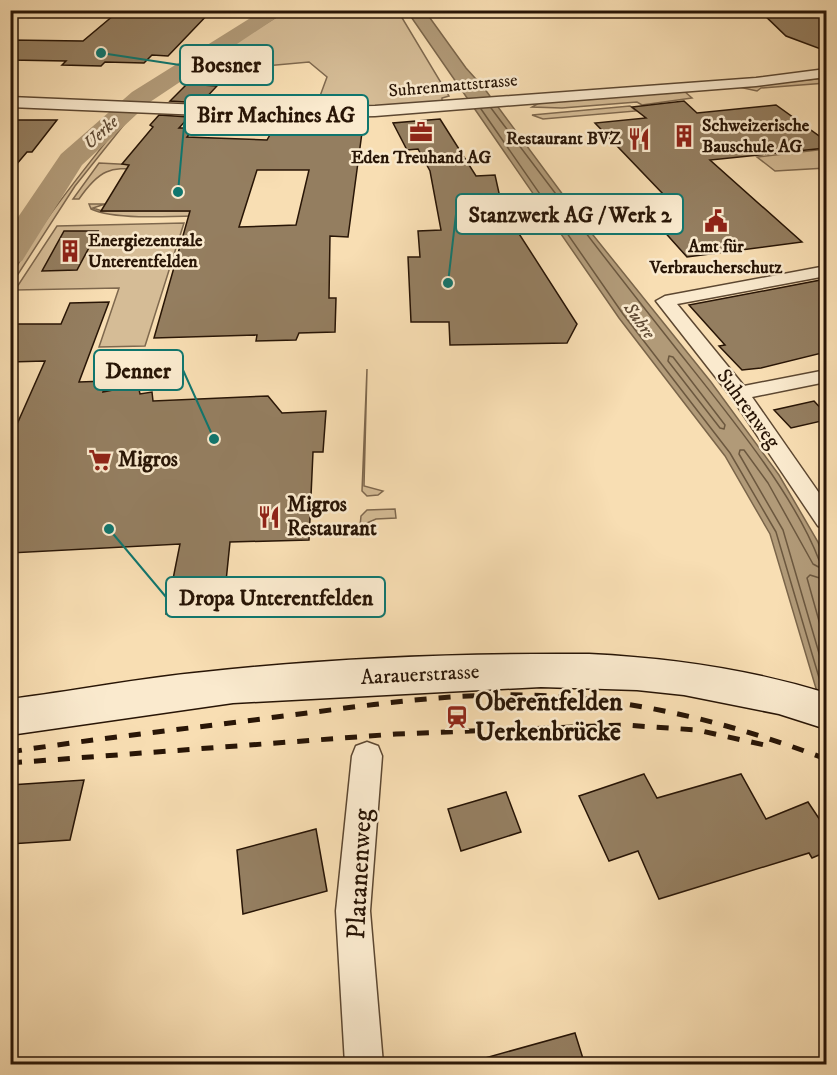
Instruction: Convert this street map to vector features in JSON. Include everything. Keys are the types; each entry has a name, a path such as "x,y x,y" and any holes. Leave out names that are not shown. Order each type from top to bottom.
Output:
{"main road":[{"name":"Aarauerstrasse","path":"10,717 203,689 514,670 588,669 653,672 732,684 783,695 826,711"}],"street":[{"name":"Suhrenmattstrasse","path":"10,102 277,113 375,111 756,82 826,73"},
{"name":"Suhrenweg","path":"826,270 665,301 739,393 826,520"},
{"path":"739,393 826,376"},
{"name":"Platanenweg","path":"364,1065 353,911 367,756"}],"shaded area":[{"path":"286,11 398,11 449,96 442,98 442,103 381,107 316,107 327,77 309,62 185,73"},
{"path":"826,78 826,83 761,88 757,91 739,87"},
{"path":"684,91 692,98 642,105 637,102 562,108 532,107 539,103"},
{"path":"630,106 636,111 543,119 532,115"},
{"path":"124,119 127,121 75,186 11,285 25,251 41,227"},
{"path":"826,149 826,168 775,171 757,157"},
{"path":"99,163 156,166 154,169 110,170 96,179 79,199 73,199"},
{"path":"89,204 105,204 93,208 102,211 233,211 225,215 137,217 103,213 91,209"},
{"path":"184,223 145,346 99,347 119,288 15,290 57,226"},
{"path":"367,369 364,486 383,491 378,495 367,496 362,491"},
{"path":"395,509 396,518 376,519 360,526 361,516 367,510"}],"water":[{"name":"Suhre","path":"407,11 425,11 589,230 711,382 779,475 818,542 826,564 826,722 770,534 725,456 619,318"}],"building":[{"path":"120,10 212,10 168,56 152,55 144,63 105,62 101,66 62,65 66,61 10,60 10,40 83,41"},
{"path":"759,10 826,10 826,51 786,36"},
{"path":"187,84 217,86 201,103 170,101"},
{"path":"684,101 697,113 776,105 826,141 826,148 710,160 802,242 687,257 635,199 664,195 595,123 646,118 632,107"},
{"path":"159,115 189,117 179,128 194,128 187,137 267,140 276,124 363,125 348,237 330,236 329,298 336,298 335,332 299,333 296,340 256,341 257,335 154,338 190,211 101,211 129,165 122,164 153,127 150,125","holes":["257,170 309,170 296,225 239,227"]},
{"path":"440,119 476,176 495,175 507,229 516,229 577,324 567,343 450,345 449,322 411,322 408,257 420,257 418,231 441,230 430,171 418,149 407,150 393,123"},
{"path":"10,120 57,120 32,152 27,152 10,172"},
{"name":"Energiezentrale Unterentfelden","path":"64,231 98,231 77,270 42,271"},
{"path":"826,279 826,352 761,368 742,370 719,346 725,345 689,305"},
{"path":"109,302 79,382 106,381 103,392 138,385 140,394 152,392 153,401 268,396 282,413 326,411 323,452 313,452 309,540 230,542 223,611 166,614 180,544 10,553 10,440 45,361 10,362 10,324 61,324 70,303"},
{"path":"814,401 826,414 826,420 791,428 774,410"},
{"path":"644,774 657,798 741,774 766,819 808,802 826,829 826,852 812,858 809,853 659,899 638,851 609,861 579,796"},
{"path":"84,780 70,840 10,844 10,785"},
{"path":"506,792 521,832 461,851 448,809"},
{"path":"316,829 327,891 243,914 237,850"},
{"path":"575,1033 585,1065 486,1065 485,1058"}],"waterway":[{"name":"Uerke","path":"10,254 71,160 141,97 278,10"}],"railway":[{"path":"10,752 385,703 457,697 530,695 600,700 666,711 731,727 826,759"},
{"path":"10,763 396,734 624,725 697,730 769,746"}],"place":[{"name":"Boesner","path":"101,53"},
{"name":"Eden Treuhand AG","path":"421,132"},
{"name":"Schweizerische Bauschule AG","path":"684,136"},
{"name":"Restaurant BVZ","path":"639,139"},
{"name":"Birr Machines AG","path":"178,192"},
{"name":"Amt für Verbraucherschutz","path":"716,221"},
{"name":"Energiezentrale Unterentfelden","path":"70,251"},
{"name":"Stanzwerk AG / Werk 2","path":"448,283"},
{"name":"Denner","path":"214,439"},
{"name":"Migros","path":"100,460"},
{"name":"Migros Restaurant","path":"269,517"},
{"name":"Dropa Unterentfelden","path":"109,529"},
{"name":"Oberentfelden Uerkenbrücke","path":"457,717"}]}
